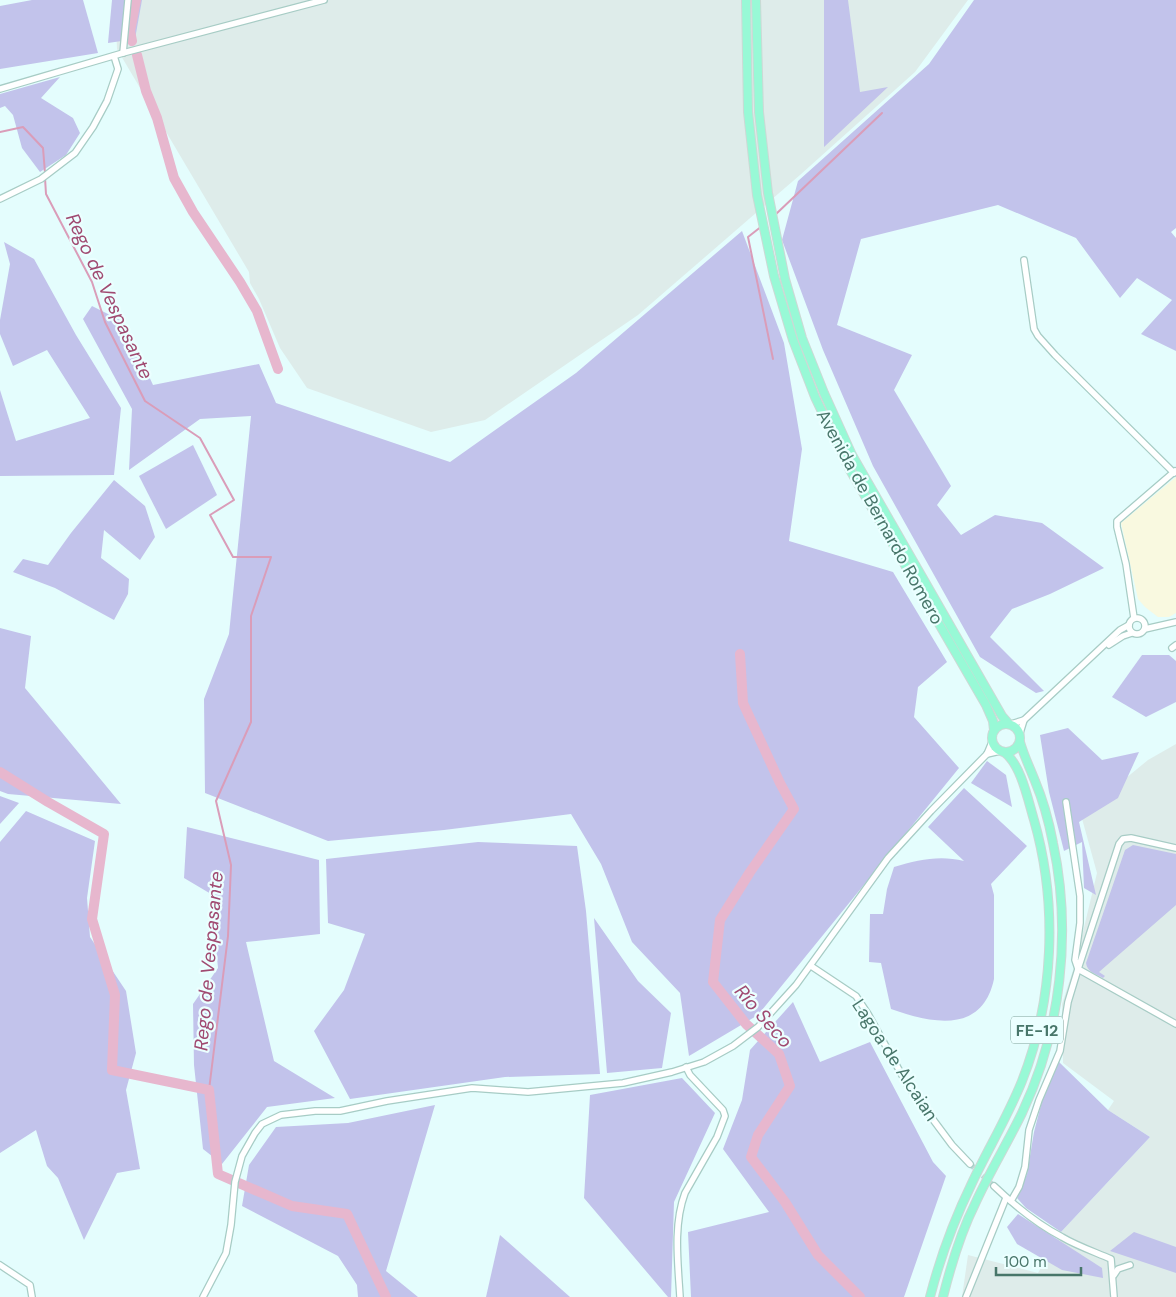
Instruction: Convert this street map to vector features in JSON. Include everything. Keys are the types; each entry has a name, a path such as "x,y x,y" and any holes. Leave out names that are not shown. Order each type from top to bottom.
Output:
{"highway":[{"name":"Avenida de Bernardo Romero","path":"746,0 748,112 757,195 774,276 793,340 815,396 850,470 986,706 993,721 994,730"},
{"name":"Avenida de Bernardo Romero","path":"756,0 759,112 768,193 785,279 802,338 824,393 852,454 1002,716 1010,724"},
{"path":"1001,724 1010,724 1020,733 1020,742 1012,751 1002,751 992,742 994,730 1001,724"},
{"name":"FE-12","path":"943,1297 958,1244 974,1205 1030,1094 1044,1056 1059,982 1062,912 1054,843 1036,782 1020,742"},
{"name":"FE-12","path":"930,1297 946,1243 971,1184 1022,1080 1034,1044 1044,999 1049,937 1048,904 1043,858 1026,792 1014,762 1002,751"}],"street":[{"path":"123,53 128,0"},
{"path":"0,89 123,53 324,0"},
{"path":"0,200 41,179 74,153 93,128 107,101 118,69 114,56"},
{"path":"1010,724 1024,720 1129,625 1134,618 1117,521 1175,472 1054,355 1038,336 1034,329 1024,260"},
{"path":"1134,618 1142,619 1145,623 1145,629"},
{"path":"1099,651 1124,636 1132,633 1138,634 1145,629 1176,622"},
{"path":"1129,625 1132,633"},
{"path":"1020,733 1024,720"},
{"path":"203,1297 226,1253 235,1182 242,1156 254,1133 262,1124 271,1118 281,1115 340,1111 387,1101 472,1088 528,1092 623,1083 704,1062 733,1046 758,1027 810,966 888,858 931,811 988,754 992,742"},
{"path":"988,754 1002,751"},
{"path":"1066,802 1080,896 1080,923 1075,960 1078,969 1176,1024"},
{"path":"966,1297 1009,1200 1019,1186 1025,1167 1029,1130 1039,1100 1060,1051 1068,1002 1119,844 1123,839 1131,838 1176,848"},
{"name":"Lagoa de Alcaian","path":"810,966 856,996 908,1086 952,1145 970,1164"},
{"path":"680,1297 678,1237 682,1202 685,1193 717,1136 725,1116 723,1110 690,1075 686,1067"},
{"path":"994,1186 1037,1222 1062,1237 1112,1259 1114,1297"},
{"path":"0,1265 30,1285 32,1297"},
{"path":"1113,1277 1118,1269 1130,1266"}],"shaded area":[{"path":"32,0 83,0 98,53 0,69 0,6"},
{"path":"112,0 142,0 135,39 108,43"},
{"path":"115,0 968,0 915,72 800,175 638,315 485,420 431,432 307,388 280,348 250,283 249,272 117,49"},
{"path":"824,0 848,0 860,92 888,87 824,147"},
{"path":"974,0 1176,0 1176,228 1171,232 1176,238 1176,351 1141,334 1172,300 1137,278 1120,298 1076,238 998,205 861,239 837,325 912,355 894,390 951,486 937,505 961,535 995,515 1042,523 1104,568 1050,594 1012,609 990,637 1044,691 1036,693 980,657 873,466 823,350 782,240 798,181 929,64"},
{"path":"60,77 41,98 73,118 80,133 66,155 40,172 22,148 13,115 5,106 0,108 0,94"},
{"path":"742,231 784,343 802,449 789,541 893,572 947,662 918,687 914,717 959,768 758,1015 689,1056 680,993 632,942 601,864 571,814 444,830 328,841 205,793 204,699 229,634 251,416 200,419 129,470 132,409 83,319 92,306 124,322 153,385 259,364 276,403 450,462 576,373"},
{"path":"4,242 34,259 76,335 121,408 114,475 0,476 0,390 16,441 90,418 47,350 13,366 0,334 0,320 10,264"},
{"path":"193,445 217,495 166,529 139,476"},
{"path":"1176,477 1176,613 1169,617 1158,617 1138,599 1121,523"},
{"path":"114,480 145,506 155,537 140,560 104,530 101,558 129,579 128,594 114,620 55,588 13,572 23,559 48,565"},
{"path":"0,628 31,636 25,688 121,804 8,794 0,791"},
{"path":"1142,655 1169,655 1176,661 1176,702 1146,717 1112,697"},
{"path":"1068,728 1102,760 1139,752 1118,798 1079,822 1096,895 1084,888 1082,842 1064,851 1049,792 1040,735"},
{"path":"1176,744 1176,1297 962,1297 968,1255 1038,1273 1061,1232 1150,1137 1108,1110 1114,1101 1063,1063 1062,1004 1076,961 1097,873 1081,815 1148,760"},
{"path":"987,761 1006,775 1012,807 971,783"},
{"path":"964,788 1027,846 991,884 994,895 994,979 988,997 978,1009 967,1017 953,1020 922,1018 891,1009 881,963 869,962 870,914 883,914 887,889 894,867 929,859 946,858 964,861 928,827"},
{"path":"0,796 19,803 0,824"},
{"path":"26,811 95,841 87,898 90,937 126,991 136,1053 126,1090 140,1169 117,1173 84,1240 58,1178 47,1166 36,1130 0,1153 0,842"},
{"path":"187,827 319,860 320,934 246,942 274,1061 335,1098 267,1107 222,1164 203,1149 194,1065 193,1004 218,968 211,894 184,878"},
{"path":"478,842 577,846 586,911 600,1074 505,1077 350,1099 314,1031 344,990 365,934 328,923 326,859"},
{"path":"1133,845 1176,854 1176,905 1099,972 1105,976 1103,978 1090,971 1086,963 1125,850"},
{"path":"594,918 638,981 671,1013 662,1068 607,1073"},
{"path":"793,1002 820,1062 870,1042 933,1162 946,1176 904,1297 691,1297 688,1232 769,1212 723,1149 742,1100 750,1050"},
{"path":"1059,1062 1108,1110 1150,1137 1061,1232 1026,1208 1017,1198 1027,1174 1034,1132 1042,1101"},
{"path":"682,1078 715,1113 674,1202 671,1297 668,1297 584,1198 590,1095"},
{"path":"435,1105 386,1271 418,1297 358,1297 357,1285 338,1256 242,1206 249,1165 276,1127 348,1123"},
{"path":"1018,1214 1102,1268 1103,1278 1062,1270 1017,1244 1007,1227"},
{"path":"1134,1232 1176,1247 1176,1273 1110,1251"},
{"path":"500,1235 570,1297 486,1297"}],"waterway":[{"path":"132,41 130,31 136,0"},
{"path":"137,55 146,91 157,118 174,178 193,212 257,311 278,369"},
{"path":"775,215 882,113"},
{"name":"Rego de Vespasante","path":"0,132 23,127 43,148 45,173"},
{"name":"Rego de Vespasante","path":"45,178 46,194 92,282 105,322 145,401 200,438 234,500 210,515 233,557 271,557 251,616 251,722 216,801 231,865 228,936 209,1090"},
{"path":"762,226 748,237 773,359"},
{"name":"Río Seco","path":"740,654 743,703 794,809 750,872 720,920 713,982 746,1024 779,1054 790,1086 758,1135 751,1157 785,1202 818,1255 860,1297"},
{"path":"0,772 104,834 92,919 115,995 112,1070 209,1090 218,1174 292,1206 347,1214 386,1297"}],"tunnel":[{"path":"970,1164 994,1186"}]}
